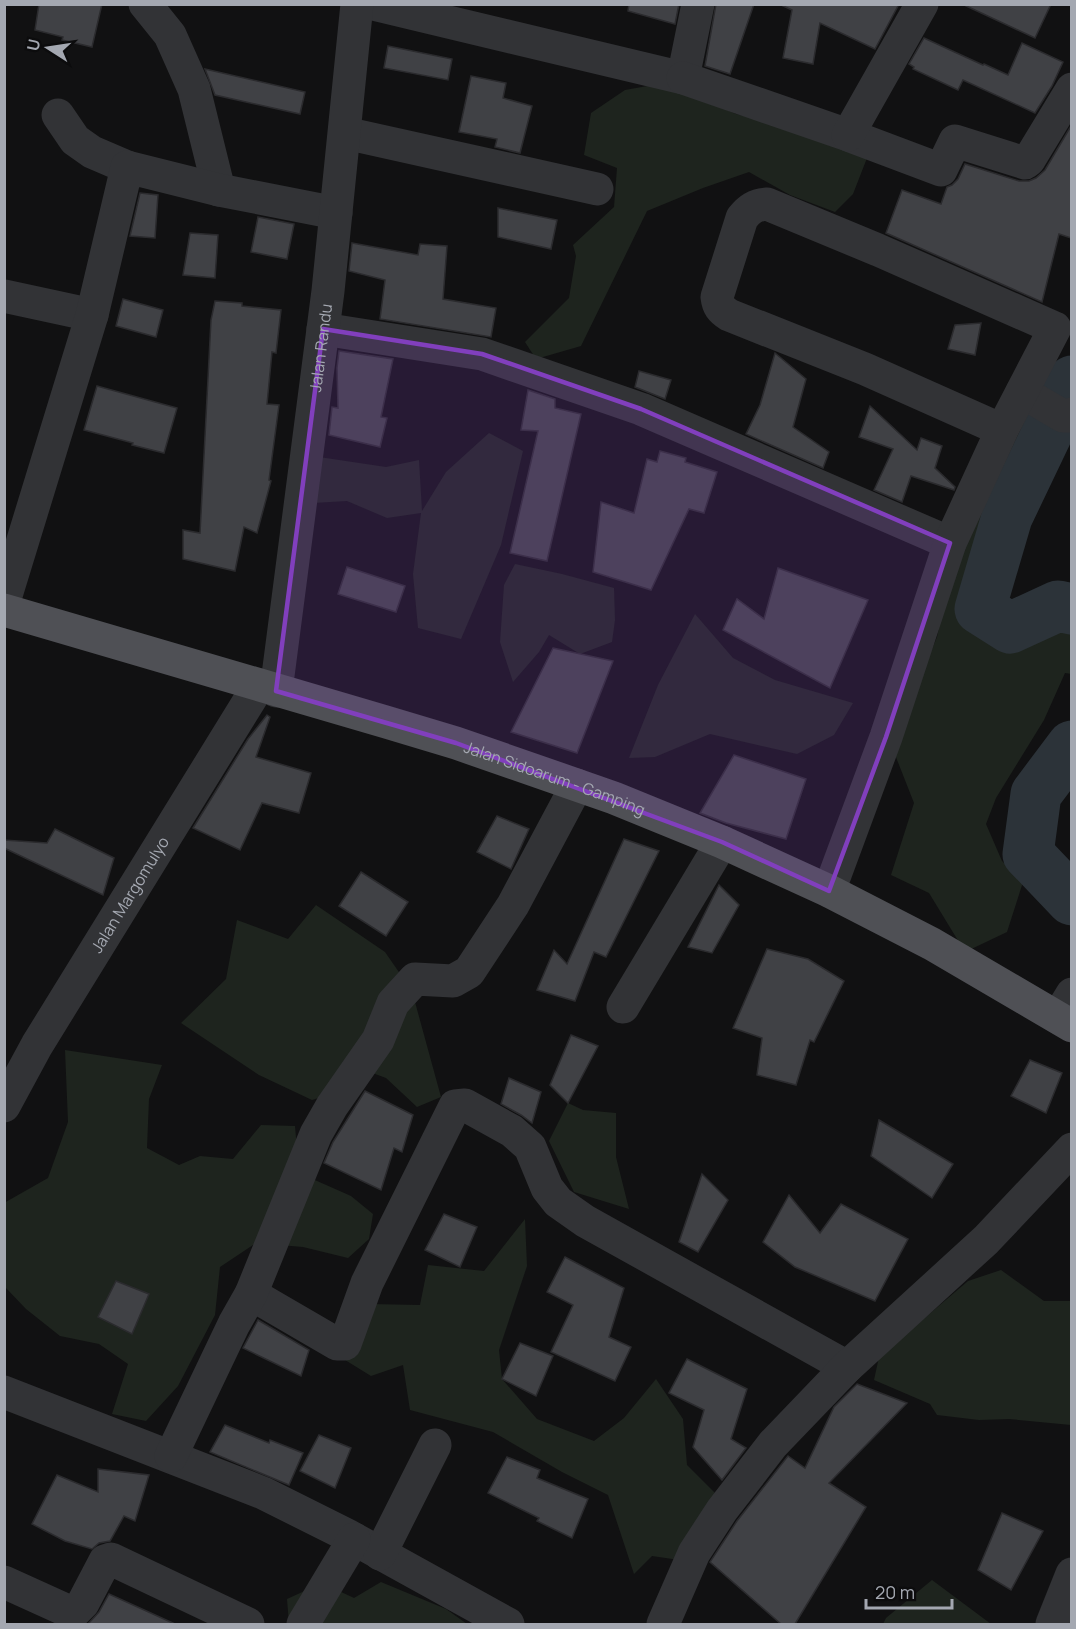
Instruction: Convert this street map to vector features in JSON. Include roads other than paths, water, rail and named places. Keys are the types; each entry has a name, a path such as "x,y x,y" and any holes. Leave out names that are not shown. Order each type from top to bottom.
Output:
{"main road":[{"name":"Jalan Sidoarum - Gamping","path":"4,610 456,743 577,785 722,842 828,891 1067,1012"}],"street":[{"path":"145,4 170,35 194,89 219,190"},
{"name":"Jalan Randu","path":"268,688 323,329 357,4"},
{"path":"373,4 683,78 941,170 954,141 1025,163 1029,160 1071,89"},
{"path":"683,78 698,4"},
{"path":"848,135 922,4"},
{"path":"58,116 75,140 92,152 127,167 219,190 336,213"},
{"path":"345,134 597,189"},
{"path":"4,602 92,315 127,167"},
{"path":"767,204 1055,328 1058,411 1002,430 865,369 729,315 722,310 717,305 717,297 742,218 758,205 767,204"},
{"path":"4,296 92,315"},
{"path":"323,329 482,354 641,409 950,543"},
{"path":"828,891 886,737 950,543 1002,430"},
{"name":"Jalan Margomulyo","path":"4,1107 37,1045 268,688"},
{"path":"171,1456 234,1324 251,1294 316,1134 332,1106 378,1040 393,1002 415,979 453,981 469,972 513,905 577,785"},
{"path":"623,1007 722,842"},
{"path":"251,1294 337,1344 345,1344 367,1283 455,1106 465,1105 512,1131 530,1147 547,1188 558,1202 585,1221 847,1367"},
{"path":"663,1624 694,1553 722,1510 773,1444 847,1367 986,1240 1071,1149"},
{"path":"4,1392 263,1493 367,1546 508,1624"},
{"path":"303,1624 367,1546 435,1445"},
{"path":"4,1582 67,1618 78,1609 105,1562 111,1559 248,1624"},
{"path":"1052,1624 1071,1574"}],"waterway":[{"path":"1072,381 1007,517 980,609 1010,628 1058,606 1072,609"},
{"path":"1072,746 1036,794 1028,854 1072,900"}]}
